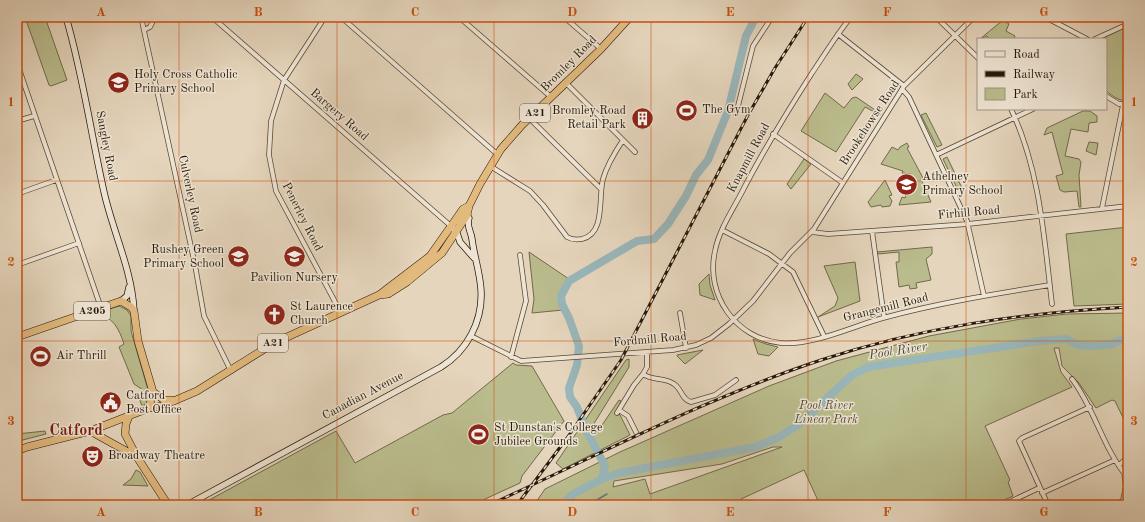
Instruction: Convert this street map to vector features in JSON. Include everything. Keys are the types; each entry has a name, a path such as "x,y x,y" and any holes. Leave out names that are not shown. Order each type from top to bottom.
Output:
{"highway":[{"name":"Bromley Road","path":"379,295 385,288 422,264 454,230 467,215 469,206 490,166 510,137 601,49 630,17"},
{"name":"Bromley Road","path":"17,451 90,431 149,408 162,406 197,391 231,371 274,342 341,314 379,295 388,294 419,273 442,253 452,240 454,230 463,209 469,206"},
{"name":"A205","path":"17,337 121,301 131,307 134,311"},
{"name":"Sangley Road","path":"134,311 138,337 153,392 149,408"},
{"path":"153,392 164,400 173,400"},
{"path":"129,416 125,434 137,457 168,505"},
{"path":"90,431 137,457"},
{"path":"17,446 25,448"},
{"path":"161,496 163,505"}],"street":[{"name":"Sangley Road","path":"66,17 82,77 105,193 128,279 134,311"},
{"name":"Culverley Road","path":"141,17 195,264 204,316 231,371"},
{"path":"144,30 150,26 155,17"},
{"name":"Bargery Road","path":"212,17 454,230"},
{"name":"Penerley Road","path":"325,17 284,80 274,108 270,133 269,155 273,183 341,314"},
{"path":"341,17 497,154"},
{"path":"459,17 551,97"},
{"path":"564,17 601,49"},
{"path":"736,114 753,46 772,17"},
{"name":"Knapmill Road","path":"733,320 721,302 713,277 714,251 722,230 773,134 838,34 851,17"},
{"path":"936,17 977,57"},
{"name":"Brookehowse Road","path":"812,232 903,88 974,17"},
{"path":"1048,18 1085,38"},
{"path":"1097,38 1128,24"},
{"path":"838,34 903,88 909,97 968,224 984,296"},
{"path":"17,64 101,308"},
{"path":"566,83 622,140 636,152"},
{"path":"1107,97 1122,105 1128,104"},
{"path":"1102,208 1122,105"},
{"path":"1012,110 1032,165 1041,215 1052,304"},
{"path":"936,155 1031,110"},
{"path":"17,121 34,116"},
{"path":"529,118 601,189"},
{"path":"773,134 843,183"},
{"path":"490,166 530,191 571,240 584,239 594,232 599,218 601,189 608,164 622,140"},
{"path":"17,194 56,180"},
{"name":"Firhill Road","path":"812,232 824,234 968,224 1128,206"},
{"name":"Canadian Avenue","path":"187,505 441,367 454,357 472,336 480,310 480,280 474,258 468,225 469,218 467,215"},
{"name":"Canadian Avenue","path":"454,230 460,242 474,258"},
{"path":"722,230 764,251 796,275 824,336"},
{"path":"872,231 884,317"},
{"name":"Fordmill Road","path":"472,336 521,361 647,352 686,348 700,344 711,338 733,320 758,295 782,263 812,232"},
{"path":"452,240 460,242"},
{"path":"465,247 472,243"},
{"path":"17,265 79,244"},
{"path":"511,357 526,301 520,255"},
{"name":"Sangley Road","path":"121,301 129,292 128,279"},
{"name":"Grangemill Road","path":"733,320 752,333 766,339 782,343 799,342 824,336 884,317 984,296 1050,285"},
{"path":"680,313 686,348"},
{"path":"636,432 628,416 618,411 647,368 647,352"},
{"path":"643,374 649,378 672,383 676,386 685,399 691,402 716,394 736,380"},
{"path":"1072,379 1084,394 1115,460 1128,478"},
{"path":"1048,505 1020,445 1020,440 1090,407"},
{"path":"1119,465 1128,456"},
{"path":"1042,493 1115,460"},
{"path":"1122,500 1126,486 1124,474"},
{"path":"1002,505 1039,488"},
{"path":"1117,505 1128,496"}],"green space":[{"path":"25,17 45,17 67,80 51,86 49,85"},
{"path":"1003,20 1009,24 1006,31 1015,36 1014,38 988,38 987,36 981,38"},
{"path":"1128,26 1128,100 1116,98 1107,92 1107,38 1103,38"},
{"path":"856,74 863,79 852,90 848,84"},
{"path":"825,93 844,108 852,98 856,97 881,114 880,115 865,107 836,152 801,131"},
{"path":"1083,111 1090,111 1097,116 1097,122 1089,123 1088,132 1071,129 1065,156 1079,159 1081,162 1079,175 1081,207 1079,207 1077,191 1064,192 1060,190 1056,176 1063,174 1052,132 1044,135 1047,128"},
{"path":"926,113 942,145 937,147 921,115"},
{"path":"1089,142 1098,143 1096,155 1086,151"},
{"path":"907,143 909,147 907,148 923,178 921,179 931,202 899,205 902,197 905,198 909,186 907,185 912,177 911,174 902,173 903,171 881,164 892,147 898,150"},
{"path":"947,157 962,188 958,190 943,159"},
{"path":"804,159 811,164 791,189 787,184"},
{"path":"885,180 892,195 889,196 892,201 890,206 882,207 881,205 871,207 868,202"},
{"path":"1128,227 1128,304 1074,306 1066,234"},
{"path":"932,247 932,254 926,259 931,280 916,283 917,288 910,289 909,285 899,287 896,262 899,262 899,252 878,254 877,252"},
{"path":"529,252 569,279 563,286 560,294 560,302 563,310 532,313 534,299"},
{"path":"855,262 860,301 818,317 835,306 838,298 824,266"},
{"path":"709,274 710,285 715,300 700,295 699,284"},
{"path":"119,306 127,310 131,316 131,331 150,397 147,403 142,406 140,401 143,390 134,384 119,347 124,344 120,334 112,321 97,313"},
{"name":"Pool River Linear Park","path":"1128,313 1128,428 1115,401 1112,400 1096,408 1079,383 1062,366 1059,348 1054,348 1061,372 1072,387 985,426 1010,480 1008,482 1013,496 993,505 923,505 922,503 918,505 820,505 804,470 741,499 743,505 740,505 739,501 730,505 534,505 545,489 620,452 769,386 836,361 929,336 1021,319 1067,314","holes":["773,447 782,447 650,494 645,479 613,487 614,481 722,464"]},
{"path":"753,339 778,347 769,356 758,354"},
{"path":"703,350 685,364 677,356 677,355"},
{"path":"629,359 629,367 590,430 596,434 619,400 621,401 617,412 630,435 563,469 556,463 626,360"},
{"name":"St Dunstan's College Jubilee Grounds","path":"513,363 516,365 532,366 564,421 522,476 520,483 472,505 200,505 336,431 355,463 443,415 452,413"},
{"path":"45,431 46,434 19,441 17,434"},
{"path":"136,470 140,472 148,486 123,485 131,479"}],"waterway":[{"path":"562,505 573,494 602,479 605,466 585,428 577,407 570,397 569,388 577,365 579,346 569,318 562,304 561,296 569,281 637,241 654,239 668,224 686,196 696,175 708,160 728,111 746,36 756,17"},
{"name":"Pool River","path":"602,479 619,473 755,447 779,437 798,425 852,375 868,367 1039,341 1066,339 1078,345 1093,346 1112,344 1128,337"},
{"path":"588,505 607,494"},
{"path":"569,498 583,504"}],"railway":[{"path":"517,505 567,438 621,360 748,115 775,68 808,17"},
{"path":"489,505 694,409 778,375 859,348 934,330 973,323 1050,313 1128,307"}],"place":[{"name":"Holy Cross Catholic Primary School","path":"119,82"},
{"name":"The Gym","path":"686,110"},
{"name":"Bromley Road Retail Park","path":"642,118"},
{"name":"Athelney Primary School","path":"906,184"},
{"name":"Rushey Green Primary School","path":"239,257"},
{"name":"Pavilion Nursery","path":"294,257"},
{"name":"St Laurence Church","path":"275,314"},
{"name":"Air Thrill","path":"40,356"},
{"name":"Catford Post Office","path":"111,403"},
{"name":"St Dunstan's College Jubilee Grounds","path":"479,435"},
{"name":"Broadway Theatre","path":"92,456"}],"district":[{"name":"Catford","path":"76,431"}]}
